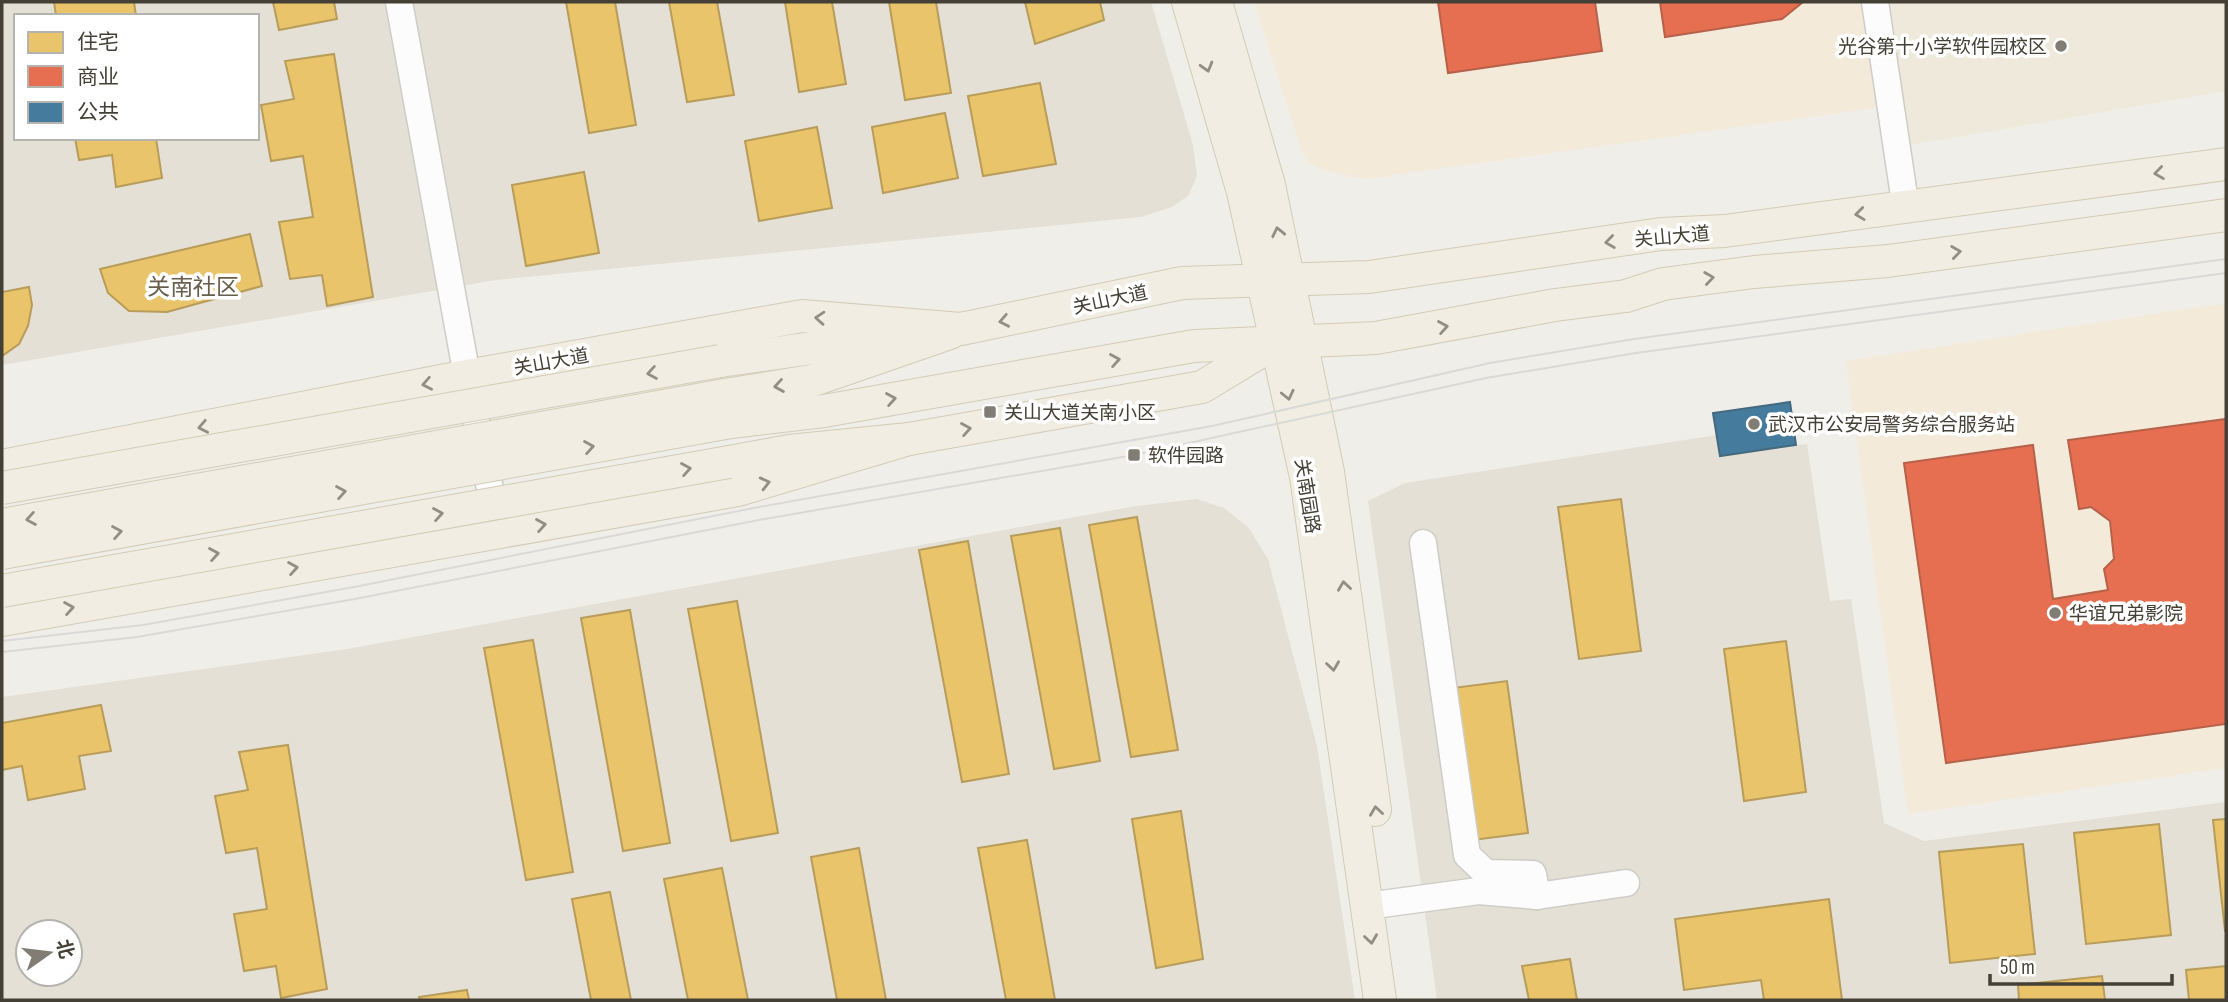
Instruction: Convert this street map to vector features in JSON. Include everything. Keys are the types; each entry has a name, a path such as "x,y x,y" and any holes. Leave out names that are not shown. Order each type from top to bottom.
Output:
{"main road":[{"name":"关南园路","path":"1188,2 1243,192 1275,280 1289,342 1306,477 1377,904 1402,1000"},
{"name":"关南园路","path":"1216,2 1269,185 1275,280"},
{"name":"关山大道","path":"2,466 467,376 802,316 961,329 1182,283 1369,277 1661,234 1725,231 1906,209 2226,164"},
{"path":"2,525 728,408 824,411 1194,346 1376,338 1555,305 1626,296 1663,284 1754,272 1888,261 2226,215"},
{"path":"2,488 801,347 961,329"},
{"path":"2,553 728,408 961,329"},
{"path":"2,591 789,451 909,439 1202,387 1289,342"},
{"path":"2,620 738,490 909,439"},
{"name":"关南园路","path":"1377,904 1380,1000"}],"street":[{"path":"399,2 467,376 499,532"},
{"path":"1875,2 1906,209"},
{"path":"1423,543 1467,855 1486,873 1533,874 1537,896"},
{"path":"1377,904 1478,891 1537,896 1626,883"}],"shaded area":[{"path":"2,2 1151,2 1193,145 1197,176 1188,196 1172,207 1141,217 496,280 2,365"},
{"path":"1254,2 2226,2 2226,59 1365,179 1323,170 1309,163 1302,152"},
{"name":"光谷第十小学软件园校区","path":"1890,2 2226,2 2226,91 1910,145"},
{"path":"2226,303 2226,768 1908,814 1846,361"},
{"path":"1717,435 1720,456 1807,444 1830,601 1851,599 1884,823 1924,841 2226,802 2226,1000 1437,1000 1368,501 1405,483"},
{"path":"1197,499 1224,508 1248,527 1268,559 1317,746 1355,1000 2,1000 2,697 347,649 1136,506"}],"building: 住宅":[{"path":"54,2 134,2 136,14 56,14"},
{"path":"273,2 334,2 337,19 279,30"},
{"path":"566,2 615,2 636,125 589,133"},
{"path":"669,2 717,2 734,95 687,102"},
{"path":"785,2 832,2 846,84 799,92"},
{"path":"889,2 936,2 951,93 905,100"},
{"path":"1025,2 1100,2 1104,20 1035,44"},
{"path":"334,54 373,297 327,306 322,275 290,279 279,222 313,217 303,156 271,161 261,105 294,99 285,61"},
{"path":"1040,83 1056,164 983,176 968,96"},
{"path":"945,113 958,178 883,193 872,127"},
{"path":"817,127 832,208 759,221 745,141"},
{"path":"75,140 156,140 162,178 116,187 112,155 79,160"},
{"path":"584,172 599,253 526,266 512,185"},
{"path":"250,234 262,286 167,312 129,311 108,293 100,269"},
{"path":"29,287 32,305 28,326 19,344 2,356 2,292"},
{"path":"1621,499 1641,651 1579,659 1558,507"},
{"path":"1137,517 1178,750 1131,757 1089,525"},
{"path":"1060,528 1100,761 1054,769 1011,536"},
{"path":"968,541 1009,774 962,782 919,550"},
{"path":"737,601 778,833 731,841 688,609"},
{"path":"630,610 670,843 623,851 581,618"},
{"path":"533,640 573,872 526,880 484,648"},
{"path":"1786,641 1806,792 1744,801 1724,649"},
{"path":"1507,681 1528,833 1465,841 1445,689"},
{"path":"101,705 111,751 79,756 85,789 28,800 22,766 2,770 2,723"},
{"path":"288,745 327,989 281,998 276,966 244,971 234,914 267,909 257,848 226,853 215,796 248,790 239,752"},
{"path":"1181,811 1203,959 1156,968 1132,819"},
{"path":"2226,819 2226,931 2225,931 2213,820"},
{"path":"2159,824 2171,935 2086,944 2074,833"},
{"path":"1027,840 1055,1000 1006,1000 978,848"},
{"path":"2023,844 2035,954 1950,963 1939,852"},
{"path":"859,848 886,1000 837,1000 811,857"},
{"path":"722,868 748,1000 688,1000 664,879"},
{"path":"610,892 631,1000 591,1000 572,899"},
{"path":"1829,899 1842,1000 1764,1000 1761,980 1684,990 1675,919"},
{"path":"1570,959 1577,1000 1529,1000 1522,966"},
{"path":"2226,966 2226,1000 2189,1000 2186,970"},
{"path":"2102,976 2105,1000 2019,1000 2018,985"},
{"path":"467,990 469,1000 420,1000 419,997"}],"building: 商业":[{"path":"1438,2 1595,2 1602,51 1448,73"},
{"path":"1660,2 1803,2 1782,19 1665,37"},
{"path":"2226,419 2226,724 1946,763 1904,463 2033,445 2053,599 2108,590 2104,569 2114,559 2110,521 2091,507 2079,509 2068,440"}],"building: 公共":[{"name":"武汉市公安局警务综合服务站","path":"1790,402 1796,445 1720,456 1713,413"}],"tram line":[{"path":"2,641 143,625 354,587 759,507 1212,426 1490,363 1634,339 2226,259"},
{"path":"2,652 137,637 355,599 759,520 1134,455 1486,378 1636,353 2226,273"}],"place":[{"name":"光谷第十小学软件园校区","path":"2061,46"},
{"name":"关山大道关南小区","path":"990,412"},
{"name":"武汉市公安局警务综合服务站","path":"1754,424"},
{"name":"软件园路","path":"1134,455"},
{"name":"华谊兄弟影院","path":"2055,613"}],"district":[{"name":"关南社区","path":"193,287"}]}
